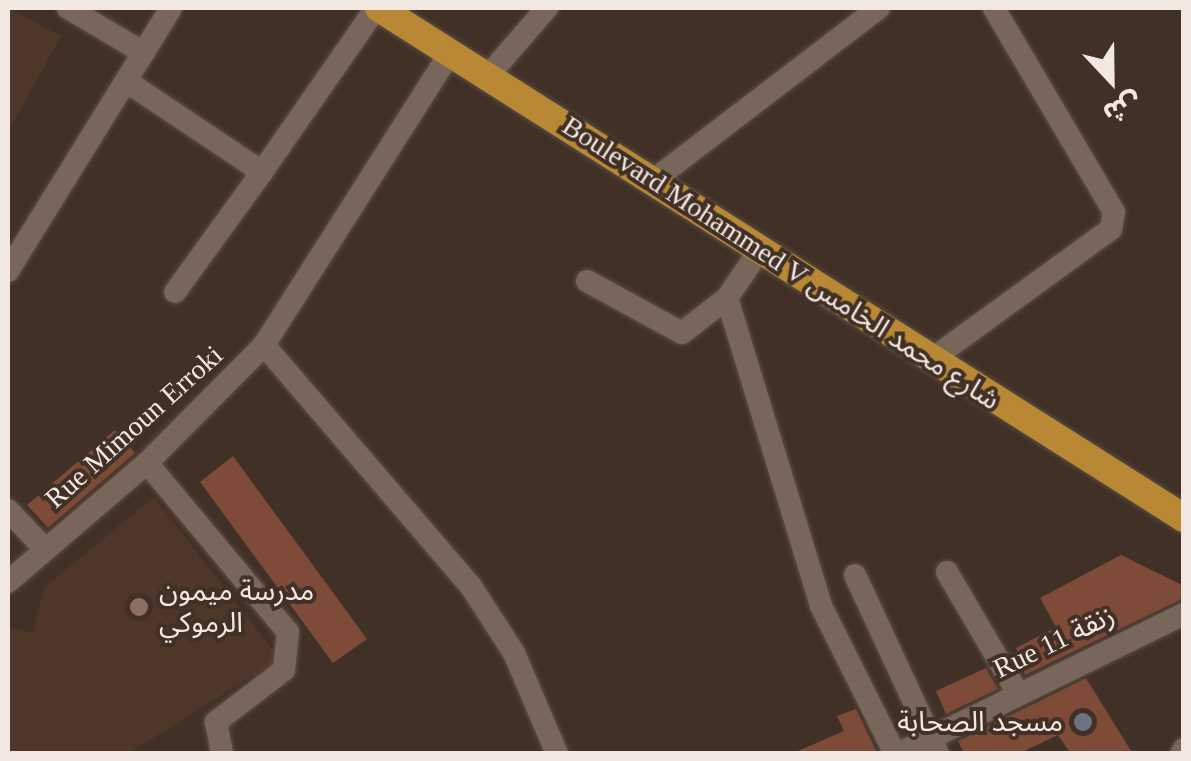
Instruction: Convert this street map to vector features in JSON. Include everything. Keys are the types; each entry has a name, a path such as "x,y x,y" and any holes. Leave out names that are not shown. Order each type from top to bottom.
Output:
{"main road":[{"name":"Boulevard Mohammed V شارع محمد الخامس","path":"377,8 655,179 1184,518"}],"street":[{"path":"68,8 144,53"},
{"path":"8,271 171,8"},
{"path":"174,292 377,8"},
{"path":"488,76 547,8"},
{"path":"655,179 877,8"},
{"path":"932,359 1112,229 1114,212 994,8"},
{"name":"Rue Mimoun Erroki","path":"8,582 147,464 264,345 450,53"},
{"path":"126,81 262,172"},
{"path":"587,281 682,333 702,326 727,298 760,248"},
{"path":"727,298 821,606 896,754"},
{"path":"264,345 470,585 514,653 556,754"},
{"path":"147,464 288,632 284,670 216,722 222,754"},
{"path":"8,510 44,548"},
{"path":"947,572 1017,692"},
{"path":"855,574 934,746"},
{"name":"Rue 11 زنقة","path":"896,754 934,746 1017,692 1184,614"}],"shaded area":[{"path":"8,8 61,36 8,132"},
{"name":"مدرسة ميمون الرموكي","path":"154,497 280,659 129,753 8,753 8,626 33,633 44,588"}],"building":[{"path":"115,430 135,453 48,528 27,505"},
{"path":"233,456 367,639 333,663 200,482"},
{"path":"1121,555 1184,586 1180,600 1025,675 1016,648 1056,627 1040,598"},
{"path":"986,668 998,689 946,714 936,691"},
{"path":"1086,678 1133,754 1071,754 1058,735 1018,754 964,754 958,741"},
{"path":"856,709 878,754 791,754 844,731 837,716"}],"place":[{"name":"مدرسة ميمون الرموكي","path":"139,607"},
{"name":"مسجد الصحابة","path":"1083,722"}]}
